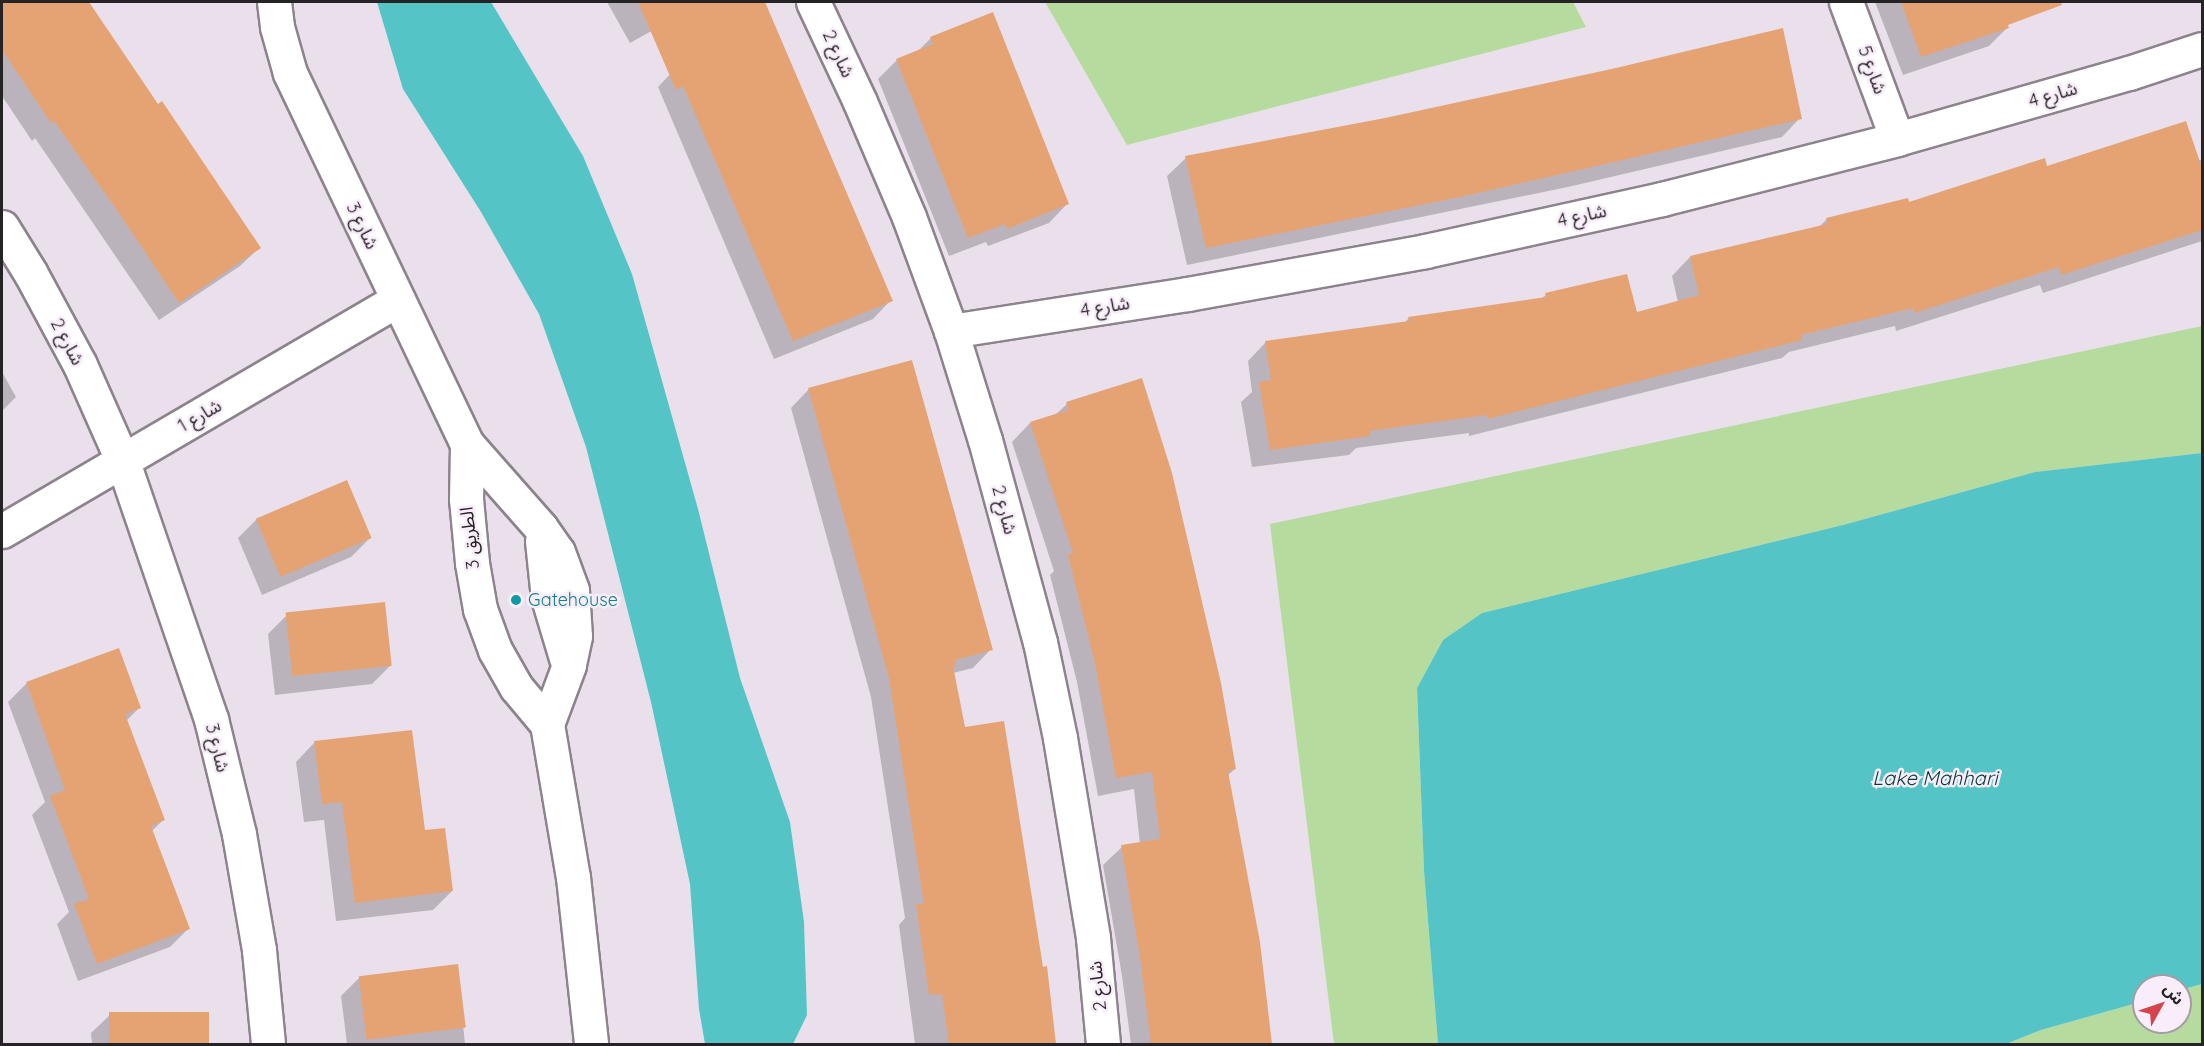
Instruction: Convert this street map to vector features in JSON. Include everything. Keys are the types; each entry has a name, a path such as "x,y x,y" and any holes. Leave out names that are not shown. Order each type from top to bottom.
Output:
{"street":[{"name":"شارع 3","path":"274,2 277,27 290,73 466,444"},
{"name":"شارع 2","path":"813,2 860,102 909,217 951,331 1015,547 1058,728 1085,881 1103,1044"},
{"name":"شارع 5","path":"1846,2 1897,139"},
{"name":"شارع 4","path":"951,331 1187,294 1425,250 1662,199 1897,139 2129,73 2202,49"},
{"name":"شارع 2","path":"2,227 31,274 80,365 123,462"},
{"name":"شارع 1","path":"2,531 397,300"},
{"path":"466,444 542,528 558,552 572,590 575,636 569,665 547,724 573,876 591,1044"},
{"name":"3 الطريق","path":"466,444 467,509 472,563 480,609 495,650 516,687 547,724"},
{"name":"شارع 3","path":"123,462 211,719 236,822 259,950 268,1044"}],"green space":[{"path":"1045,2 1573,2 1586,27 1127,145"},
{"path":"2202,326 2202,453 2035,472 1843,525 1482,613 1443,640 1417,688 1424,871 1438,1044 1334,1044 1270,524"},
{"path":"2202,984 2202,1044 2006,1044 2041,1030 2132,1004 2132,1034 2192,1034 2192,987"}],"water":[{"path":"377,2 491,2 583,156 632,274 698,509 740,678 790,822 804,922 807,1015 793,1044 705,1044 699,1009 690,884 651,702 586,447 539,314 481,212 403,89"},
{"name":"Lake Mahhari","path":"2202,453 2202,984 2192,987 2192,974 2132,974 2132,1004 2041,1030 2006,1044 1438,1044 1424,871 1417,688 1443,640 1482,613 1843,525 2035,472"}],"building":[{"path":"2,2 89,2 158,104 162,101 261,248 179,303 116,209 54,121 51,123 2,50"},
{"path":"638,2 765,2 893,301 793,341 683,86 676,90"},
{"path":"1901,2 2061,2 2062,5 2008,25 2009,28 1921,57"},
{"path":"993,12 1069,204 1007,229 1005,224 968,238 896,59 933,44 930,37"},
{"path":"1783,28 1802,119 1460,197 1206,248 1185,156 1385,118 1616,68"},
{"path":"2186,121 2202,168 2202,230 2061,275 2059,267 1914,313 1913,308 1801,335 1802,340 1487,419 1487,415 1369,431 1370,436 1270,450 1259,382 1271,380 1265,341 1409,321 1408,317 1546,297 1545,293 1627,274 1637,312 1699,295 1690,256 1827,224 1826,218 1908,198 1909,202 2045,158 2047,166"},
{"path":"912,360 993,650 955,660 956,665 953,666 965,727 1004,721 1043,967 1047,966 1056,1044 949,1044 942,994 929,995 916,904 924,904 889,678 808,388"},
{"path":"1142,378 1172,473 1221,683 1236,769 1228,771 1260,942 1272,1044 1151,1044 1140,957 1121,845 1160,839 1152,772 1116,778 1095,663 1068,555 1073,553 1030,422 1068,410 1066,402"},
{"path":"347,480 372,538 280,577 256,519"},
{"path":"385,602 392,666 292,676 286,612"},
{"path":"119,648 141,708 125,714 165,820 151,826 190,929 97,964 74,904 89,899 50,796 65,790 26,682"},
{"path":"412,730 425,830 445,828 453,891 355,903 342,802 322,804 314,741"},
{"path":"458,964 466,1028 367,1040 359,976"},
{"path":"109,1012 209,1012 209,1044 109,1044"}],"place":[{"name":"Gatehouse","path":"516,600"}]}
